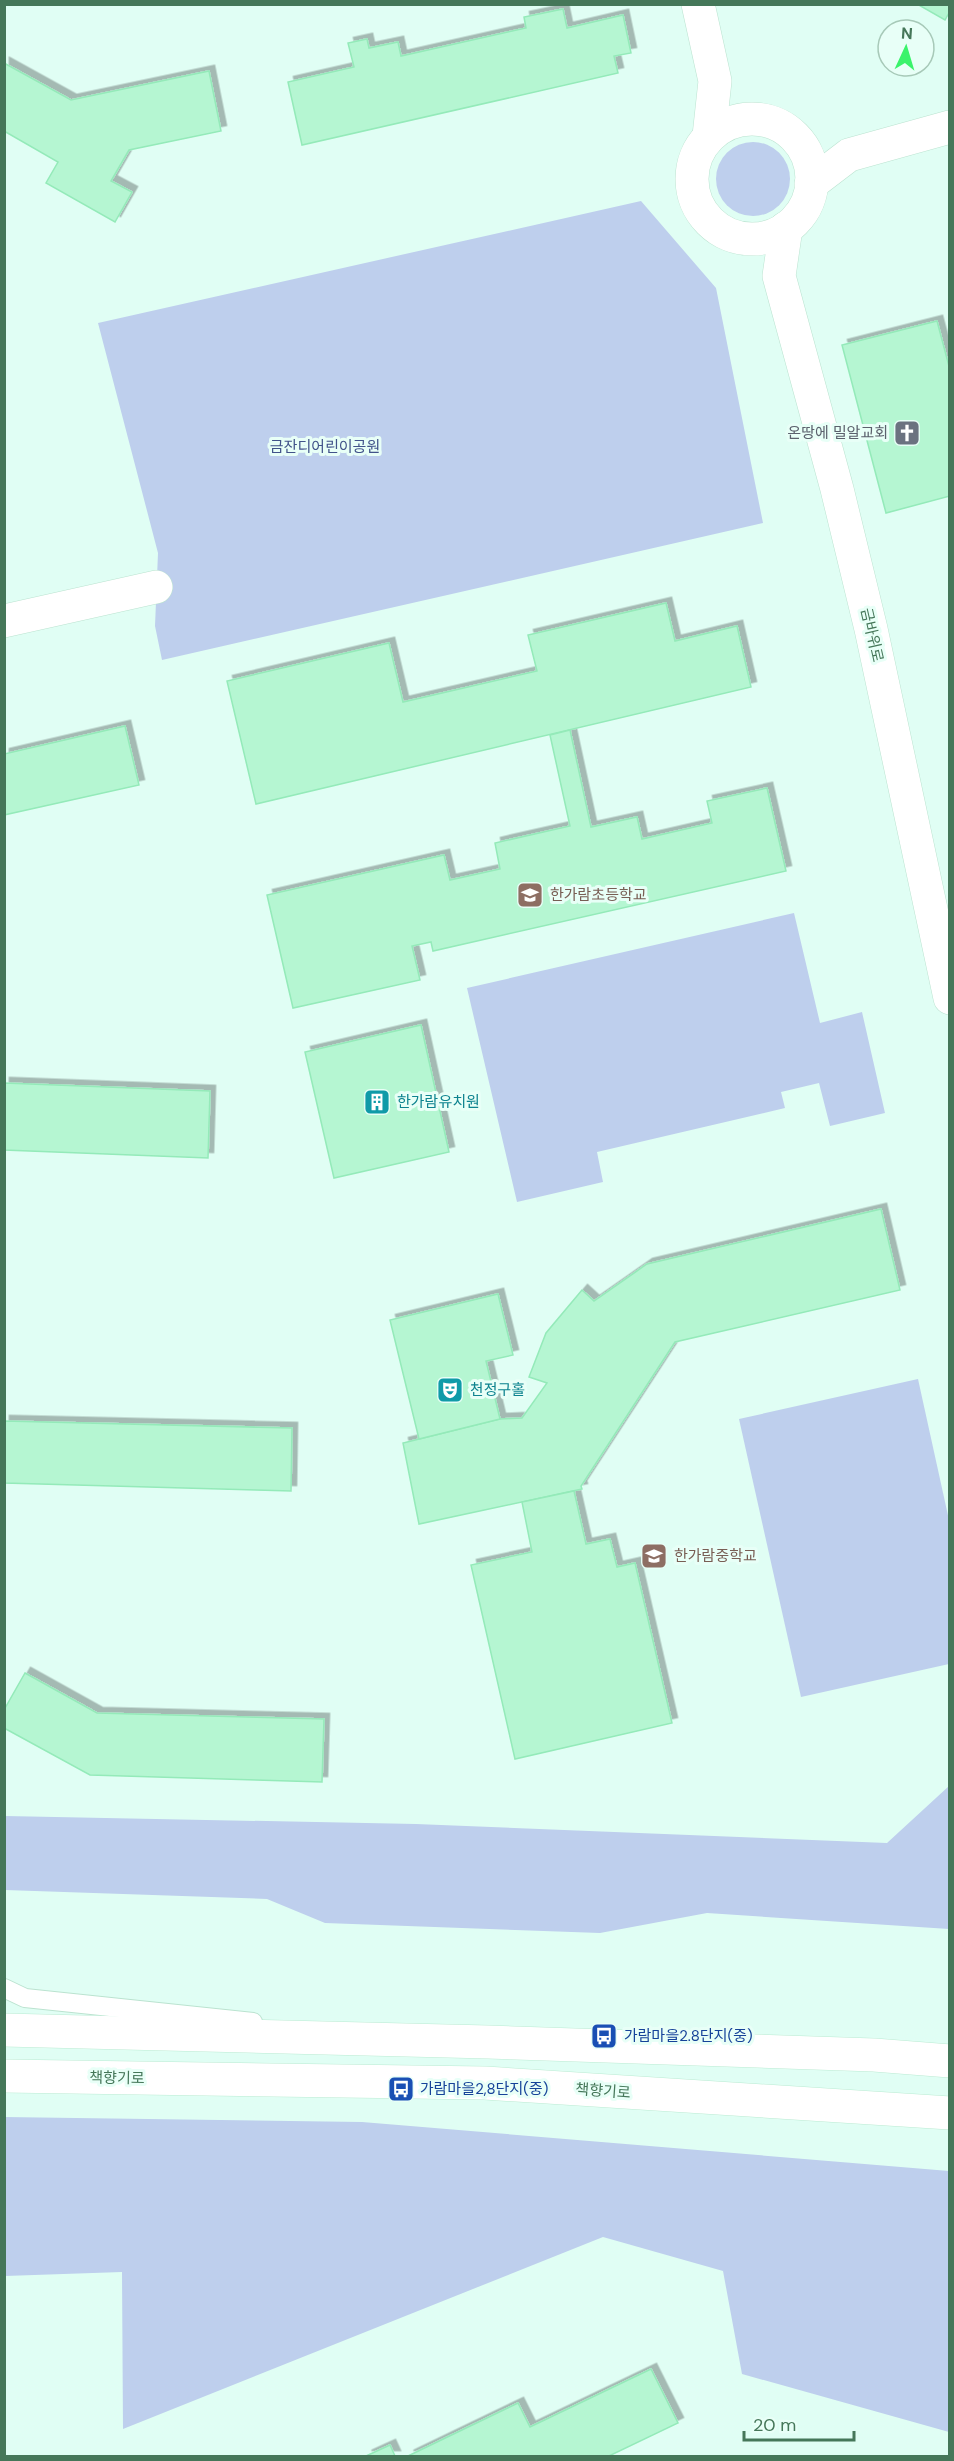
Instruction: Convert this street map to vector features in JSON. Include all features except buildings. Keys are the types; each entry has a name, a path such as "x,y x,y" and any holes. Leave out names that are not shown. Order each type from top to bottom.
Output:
{"main road":[{"path":"698,4 715,81 710,136"},
{"path":"715,81 754,119"},
{"path":"754,119 781,126 802,146 812,173 804,210 786,228 773,236 753,240 732,236 714,226 700,211 692,192 692,171 698,151 710,136 725,125 754,119"},
{"path":"811,184 849,155 950,127"},
{"path":"802,146 849,155"},
{"path":"779,276 786,228"},
{"path":"741,237 779,276"},
{"name":"금바위로","path":"779,276 837,489 871,628 950,998"},
{"path":"4,621 156,587"},
{"path":"4,2030 874,2055 950,2061"},
{"path":"874,2055 950,2041"},
{"name":"책향기로","path":"4,2076 485,2083 950,2113"}],"lane":[{"path":"4,1988 25,1998 439,2041"}],"green space":[{"path":"753,142 767,145 779,153 787,165 790,179 787,193 779,205 767,213 753,216 739,213 727,205 719,193 716,179 719,165 727,153 739,145"},
{"name":"금잔디어린이공원","path":"641,201 716,288 763,523 162,660 155,626 158,553 98,323"},
{"path":"794,913 820,1023 862,1012 885,1113 830,1126 819,1083 781,1092 785,1108 597,1152 603,1182 517,1202 467,988"},
{"path":"918,1379 949,1520 949,1664 801,1697 739,1419"},
{"path":"949,1786 949,1929 707,1913 600,1933 325,1923 267,1899 5,1890 5,1816 416,1824 887,1843"},
{"path":"4,2117 362,2122 949,2171 949,2432 742,2374 723,2271 603,2237 123,2429 122,2272 5,2276"}],"place":[{"name":"온땅에 밀알교회","path":"907,433"},
{"name":"한가람초등학교","path":"530,895"},
{"name":"한가람유치원","path":"377,1102"},
{"name":"천정구홀","path":"450,1390"},
{"name":"한가람중학교","path":"654,1556"},
{"name":"가람마을2.8단지(중)","path":"604,2036"},
{"name":"가람마을2,8단지(중)","path":"401,2089"}]}
